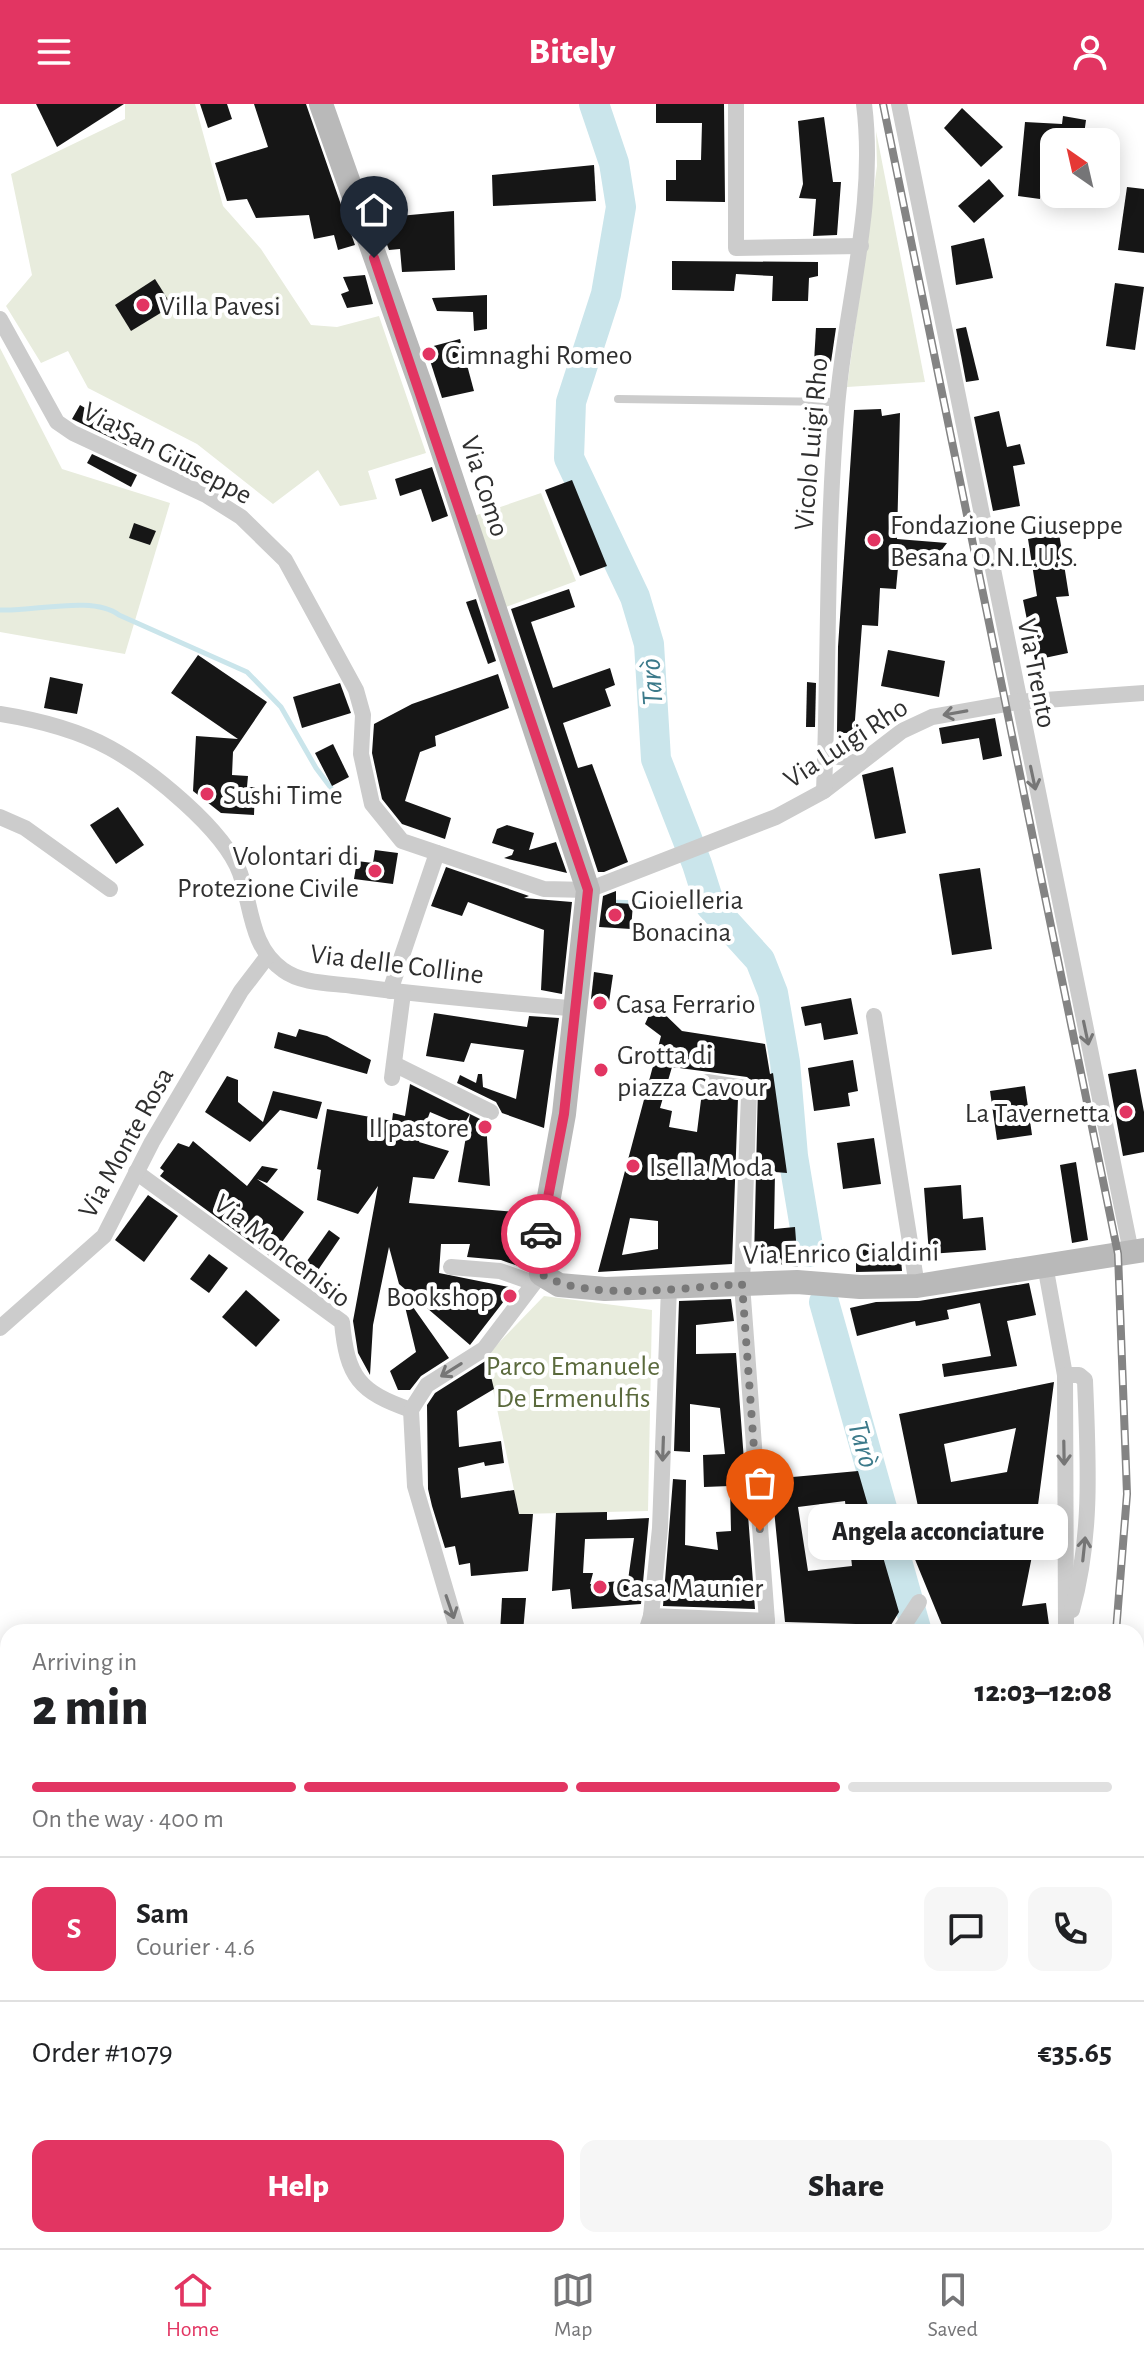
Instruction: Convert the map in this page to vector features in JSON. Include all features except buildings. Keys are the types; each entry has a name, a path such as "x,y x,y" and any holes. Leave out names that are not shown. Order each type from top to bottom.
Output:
{"street":[{"name":"Via Como","path":"321,104 423,392 588,890"},
{"path":"736,104 736,248 861,246"},
{"name":"Vicolo Luigi Rho","path":"824,791 827,536 837,402 861,246 869,141 864,104"},
{"name":"Via Trento","path":"899,104 1017,702 1138,1251"},
{"name":"Via San Giuseppe","path":"0,319 57,422 73,433 206,495 241,517 285,560 356,690 363,715 361,754 372,804 402,841 544,889 588,890"},
{"name":"Via Luigi Rho","path":"588,890 776,817 824,791 882,745 932,717 1017,702 1144,693"},
{"path":"0,714 45,721 111,748 203,820 224,843 239,870 255,932 267,957"},
{"path":"826,756 865,759"},
{"path":"0,817 25,828 110,889"},
{"path":"437,853 396,992 393,1071 491,1112"},
{"path":"456,1624 415,1486 411,1410 427,1385 484,1349 538,1278 543,1217 564,1114 588,890"},
{"name":"Via delle Colline","path":"267,957 285,972 303,979 396,992 577,1009"},
{"name":"Via Monte Rosa","path":"0,1328 104,1236 136,1172 241,991 267,957"},
{"path":"874,1016 917,1286"},
{"path":"707,1082 745,1088 749,1093 742,1284 766,1624"},
{"name":"Via Moncenisio","path":"136,1172 342,1322 345,1353 358,1382 378,1398 411,1410"},
{"name":"Via Enrico Cialdini","path":"538,1278 559,1285 605,1289 742,1284 917,1286 1138,1251"},
{"path":"1045,1265 1072,1375 1067,1624"},
{"path":"451,1267 538,1278"},
{"path":"649,1624 660,1528 669,1287"},
{"path":"905,1624 919,1602"}],"lane":[{"path":"618,399 837,402"}],"green space":[{"path":"125,104 195,104 223,206 261,249 311,325 337,327 379,316 426,453 368,471 377,499 340,506 318,470 273,504 197,444 88,388 68,351 41,363 6,306 32,275 11,174 125,119"},
{"path":"876,131 925,382 847,387 877,166"},
{"path":"0,348 62,469 170,503 125,654 0,632"},
{"path":"541,493 576,581 506,607 474,516"},
{"name":"Parco Emanuele De Ermenulfis","path":"544,1296 652,1310 648,1511 519,1514 486,1356"}],"waterway":[{"name":"Tarò","path":"594,104 614,163 621,207 606,294 571,402 569,458 635,597 649,644 656,759 710,905 760,960 773,993 785,1062 793,1156 809,1252"},
{"path":"0,610 79,605 108,609 247,672 281,707 316,768 340,800"},
{"path":"610,902 710,905"},
{"name":"Tarò","path":"824,1302 915,1624"}],"railway":[{"path":"883,104 1118,1254 1127,1494 1117,1624"}],"way so far":[{"path":"541,1234 541,1274 559,1285 605,1289 742,1284 760,1531"}],"place":[{"name":"Villa Pavesi","path":"143,305"},
{"name":"Cimnaghi Romeo","path":"429,354"},
{"name":"Fondazione Giuseppe Besana O.N.L.U.S.","path":"874,540"},
{"name":"Sushi Time","path":"207,794"},
{"name":"Volontari di Protezione Civile","path":"375,871"},
{"name":"Gioielleria Bonacina","path":"615,915"},
{"name":"Casa Ferrario","path":"600,1003"},
{"name":"Grotta di piazza Cavour","path":"601,1070"},
{"name":"La Tavernetta","path":"1126,1112"},
{"name":"Il pastore","path":"485,1127"},
{"name":"Isella Moda","path":"633,1166"},
{"name":"Bookshop","path":"510,1296"},
{"name":"Angela acconciature","path":"760,1531"},
{"name":"Casa Maunier","path":"600,1587"}],"route":[{"path":"374,258 423,392 588,890 564,1114 541,1234"}]}
